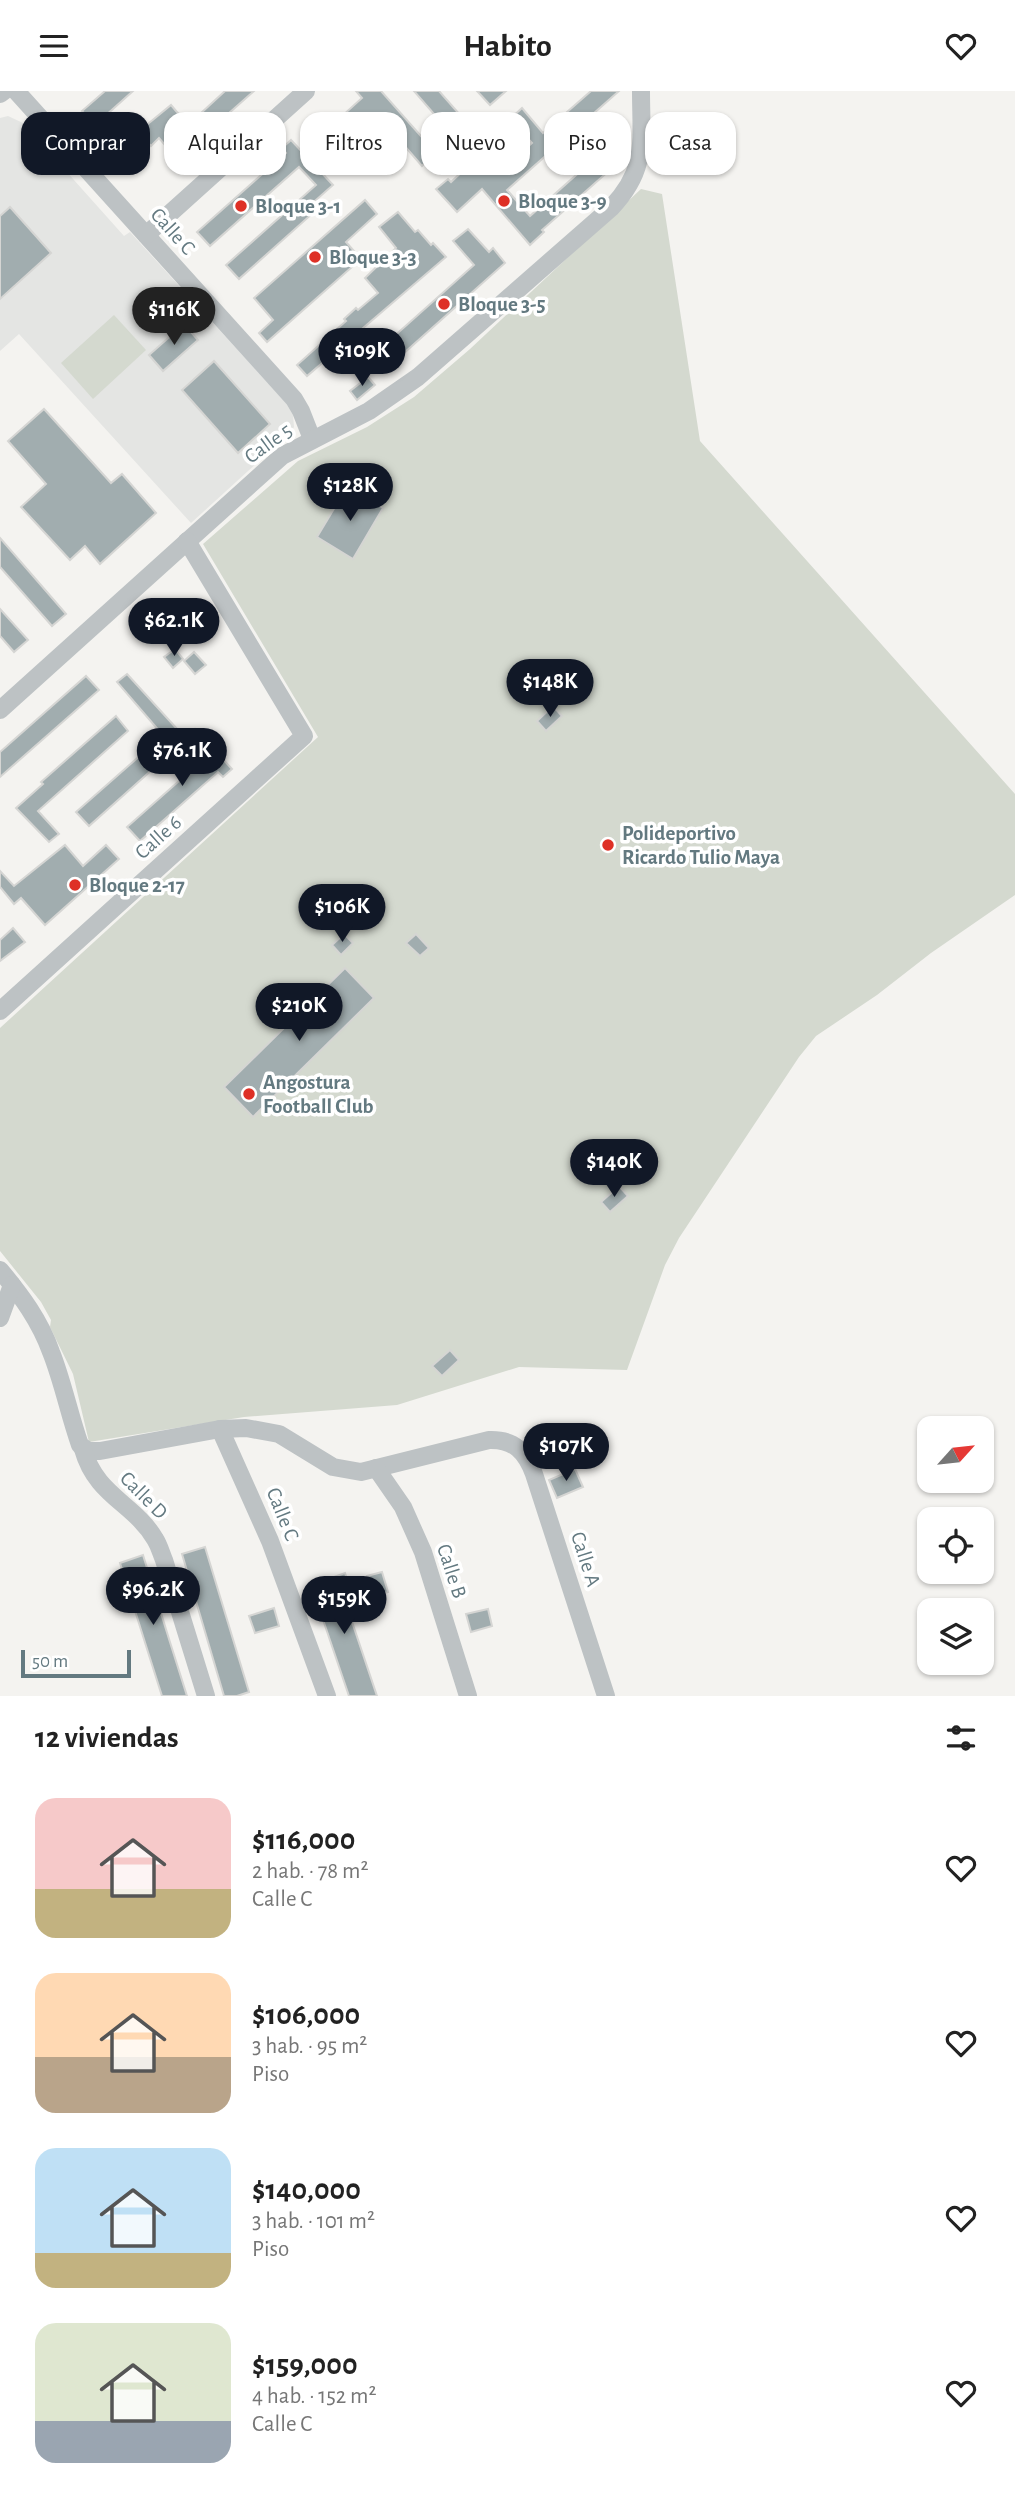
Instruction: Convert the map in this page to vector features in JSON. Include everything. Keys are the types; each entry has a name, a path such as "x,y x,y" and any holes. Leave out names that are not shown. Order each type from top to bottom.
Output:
{"street":[{"name":"Calle C","path":"16,91 294,399 312,439"},
{"path":"146,235 306,91"},
{"name":"Calle 5","path":"0,710 282,456 369,411 418,377 611,208 624,194 637,172 641,137 641,91"},
{"name":"Calle 6","path":"0,1011 304,736 187,541"},
{"name":"Calle D","path":"0,1270 28,1306 51,1351 86,1460 102,1486 144,1524 155,1539 206,1696"},
{"path":"0,1318 12,1285"},
{"name":"Calle C","path":"220,1429 270,1541 327,1696"},
{"path":"80,1443 100,1451 220,1429 264,1430 279,1434 333,1467 361,1472 376,1468"},
{"name":"Calle A","path":"376,1468 489,1440 501,1439 512,1443 529,1461 534,1473 606,1696"},
{"name":"Calle B","path":"376,1468 402,1507 423,1552 468,1696"}],"shaded area":[{"path":"8,116 21,122 21,175 69,175 124,236 130,232 286,403 293,415 294,427 291,432 191,523 19,334 0,351 0,118"},
{"name":"Polideportivo Ricardo Tulio Maya","path":"641,189 662,194 700,441 1015,794 1015,895 816,1036 799,1057 679,1238 665,1265 627,1370 519,1367 397,1405 244,1417 89,1442 73,1374 50,1327 51,1320 41,1302 0,1251 0,1028 318,737 203,544 298,461 367,427 414,397 470,349"},
{"path":"114,315 146,350 93,399 61,363"}],"building":[{"path":"105,91 133,91 110,112 82,111"},
{"path":"225,91 254,91 230,112 202,112"},
{"path":"356,91 381,91 400,112 346,112 362,98"},
{"path":"414,91 439,91 457,112 432,112"},
{"path":"477,91 506,91 490,105"},
{"path":"591,91 619,91 595,112 567,112"},
{"path":"171,105 177,112 164,112 164,144 159,138 151,146 150,122"},
{"path":"530,118 543,133 544,157 530,170"},
{"path":"407,120 421,136 421,165 407,149"},
{"path":"291,140 300,150 300,168 210,246 197,232 261,175 286,175 286,144"},
{"path":"307,175 324,175 333,185 308,207 313,213 239,279 226,265 316,185"},
{"path":"458,175 524,175 507,190 530,216 576,175 604,175 542,230 544,232 530,245 482,189 457,212 436,189 448,179 451,182"},
{"path":"365,200 377,214 346,242 361,259 267,342 259,333 273,320 254,298"},
{"path":"10,207 51,253 0,299 0,216"},
{"path":"398,212 415,232 418,230 446,257 307,376 297,365 346,321 344,319 356,308 358,310 378,293 365,278 396,248 379,227"},
{"name":"Bloque 3-5","path":"468,229 489,252 493,248 505,263 395,361 382,347 474,265 453,241"},
{"path":"184,324 198,340 163,371 149,355"},
{"path":"214,361 270,424 238,453 182,390"},
{"path":"368,377 375,385 357,400 350,391"},
{"path":"44,409 111,483 122,474 156,513 100,564 85,546 70,560 21,507 46,484 8,441"},
{"path":"347,487 383,508 353,559 317,537"},
{"path":"0,538 66,614 52,626 0,567"},
{"path":"0,609 28,640 14,652 0,636"},
{"path":"175,649 183,659 173,668 164,657"},
{"path":"194,652 206,665 195,674 184,661"},
{"path":"127,674 178,730 167,740 117,682"},
{"path":"86,676 99,690 0,777 0,752"},
{"path":"553,706 562,716 546,731 537,721"},
{"path":"116,716 128,731 38,811 59,834 49,842 16,808 43,784 41,782"},
{"path":"195,729 232,769 223,777 218,772 140,841 127,827 205,758 186,738"},
{"path":"151,746 163,760 89,826 76,812"},
{"path":"65,845 83,866 106,845 119,859 45,925 21,898 14,904 0,887 0,871 14,886"},
{"path":"13,928 25,942 0,961 0,940"},
{"path":"344,934 353,943 341,955 332,945"},
{"path":"416,934 429,948 420,956 406,943"},
{"path":"345,968 374,998 253,1117 224,1087"},
{"path":"619,1186 628,1196 610,1212 601,1202"},
{"path":"450,1350 459,1360 442,1376 432,1366"},
{"path":"575,1469 583,1487 557,1498 549,1480"},
{"path":"205,1547 249,1692 237,1696 224,1696 182,1554"},
{"path":"143,1555 187,1696 162,1696 120,1563"},
{"path":"382,1572 388,1592 373,1596 367,1576"},
{"path":"345,1573 350,1589 342,1592 377,1696 349,1696 318,1605 321,1604 314,1584"},
{"path":"274,1608 279,1626 255,1633 249,1616"},
{"path":"488,1609 492,1626 471,1632 466,1614"}],"place":[{"name":"Bloque 3-9","path":"504,201"},
{"name":"Bloque 3-1","path":"241,206"},
{"name":"Bloque 3-3","path":"315,257"},
{"name":"Bloque 3-5","path":"444,304"},
{"name":"Polideportivo Ricardo Tulio Maya","path":"608,845"},
{"name":"Bloque 2-17","path":"75,885"},
{"name":"Angostura Football Club","path":"249,1094"}]}
